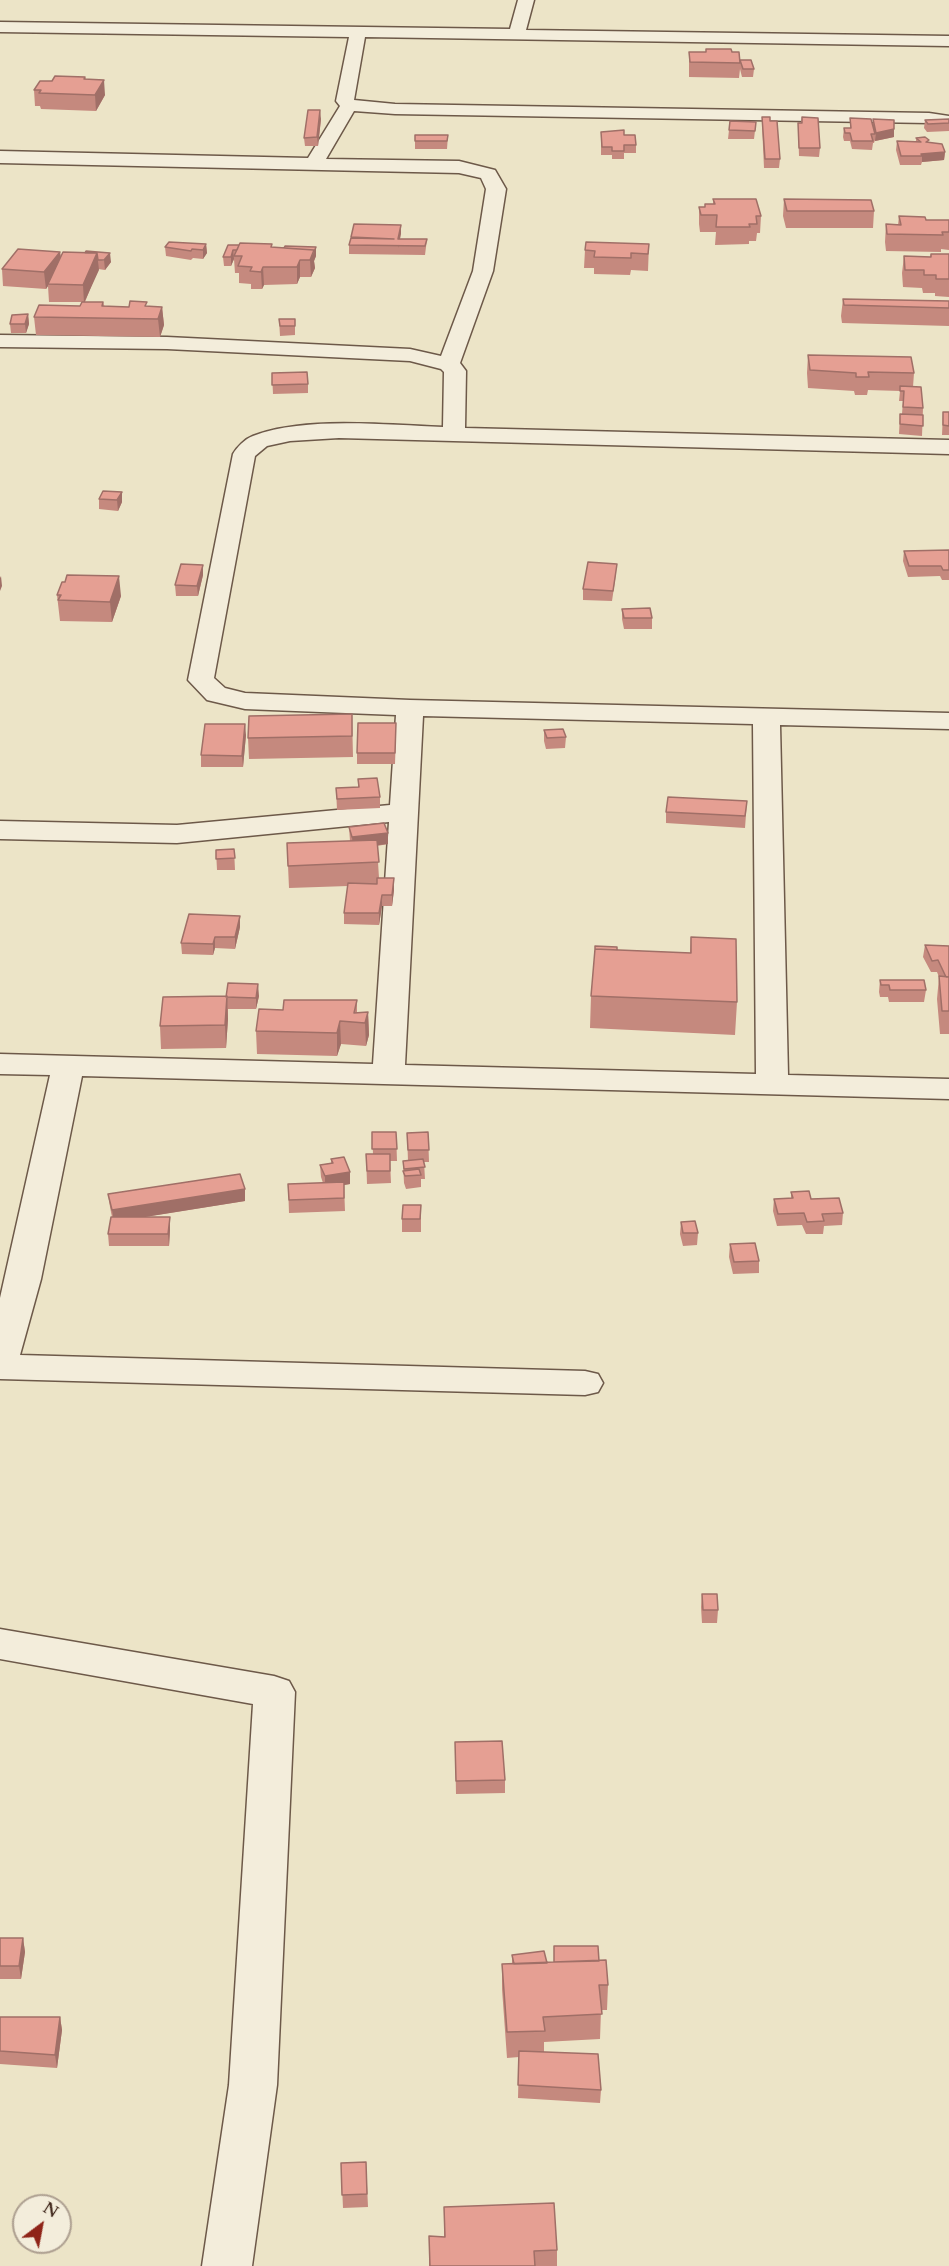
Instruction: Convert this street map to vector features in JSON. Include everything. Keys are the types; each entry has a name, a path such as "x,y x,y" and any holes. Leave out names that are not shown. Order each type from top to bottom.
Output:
{"street":[{"path":"517,34 525,0"},
{"path":"0,27 949,41"},
{"path":"358,32 345,101 349,105 395,109 929,118 949,121"},
{"path":"315,162 349,105"},
{"path":"0,158 315,162 459,167 488,174 496,189 483,271 449,364"},
{"path":"0,341 167,343 410,355 449,364 455,371 454,434"},
{"path":"949,447 339,431 290,434 260,441 244,454 201,680 216,694 245,701 410,708 949,721"},
{"path":"388,1074 410,708"},
{"path":"766,716 772,1084"},
{"path":"0,830 177,834 404,812"},
{"path":"0,1064 949,1089"},
{"path":"68,1066 23,1279 0,1365 585,1383"},
{"path":"0,1644 274,1692 254,2085 227,2266"}],"building":[{"path":"706,49 731,49 732,52 739,52 740,63 690,62 689,52 706,52"},
{"path":"740,60 751,60 754,69 743,69"},
{"path":"55,76 104,80 95,95 39,93 41,90 34,90 40,81 52,81"},
{"path":"308,110 320,110 317,137 304,138"},
{"path":"762,117 770,117 770,121 777,121 780,159 765,159"},
{"path":"802,117 818,118 820,148 799,148 798,123 802,123"},
{"path":"850,118 871,119 875,134 871,134 873,141 852,141 850,133 845,133 844,128 851,128"},
{"path":"873,119 894,120 894,129 876,133"},
{"path":"949,119 949,123 928,124 925,120"},
{"path":"730,121 756,122 755,131 729,130"},
{"path":"624,130 624,135 635,135 636,145 624,145 624,151 612,151 612,147 602,147 601,132"},
{"path":"415,135 448,135 447,141 415,141"},
{"path":"925,137 929,140 926,142 942,144 945,152 921,154 922,156 901,156 897,141 921,142 916,138"},
{"path":"713,199 756,199 761,216 756,216 757,224 749,224 750,227 716,227 717,215 701,215 699,207 705,207 705,204 715,204"},
{"path":"784,199 871,200 874,211 787,211"},
{"path":"899,216 925,217 926,220 949,220 949,232 942,232 943,235 887,234 886,224 901,225"},
{"path":"354,224 401,225 398,239 427,239 425,246 349,245 351,238 394,239 351,237"},
{"path":"169,242 206,244 203,250 192,249 191,251 165,247"},
{"path":"586,242 649,244 648,254 631,253 631,258 594,257 595,251 585,250"},
{"path":"240,243 272,244 271,247 314,250 310,260 300,260 297,267 263,267 261,272 250,271 252,267 238,266 242,256 234,256"},
{"path":"228,245 239,245 237,250 233,250 231,257 223,257"},
{"path":"285,246 316,247 314,252 314,250 284,248"},
{"path":"18,249 60,252 44,272 2,269"},
{"path":"86,251 110,253 104,260 98,260 97,253 85,253"},
{"path":"63,252 97,253 83,285 48,284"},
{"path":"931,254 949,254 949,279 936,279 936,275 924,275 924,270 905,270 904,256 931,257"},
{"path":"843,299 949,301 949,308 844,305"},
{"path":"130,301 147,302 145,306 162,307 158,319 34,317 39,305 80,306 82,302 103,302 102,306 129,307"},
{"path":"28,314 25,324 10,324 12,315"},
{"path":"279,319 295,319 295,326 280,326"},
{"path":"808,355 911,357 914,373 868,372 869,377 856,377 856,373 810,370"},
{"path":"307,372 308,384 272,385 272,373"},
{"path":"900,386 921,387 923,408 903,407 904,391 900,391"},
{"path":"943,412 949,412 949,426 943,425"},
{"path":"900,414 923,415 923,426 900,424"},
{"path":"103,491 122,492 117,500 99,499"},
{"path":"949,550 949,570 943,570 941,566 909,566 904,551"},
{"path":"588,562 617,564 613,591 583,589"},
{"path":"181,564 203,565 197,586 175,585"},
{"path":"67,575 119,576 110,602 58,600 61,595 57,595"},
{"path":"650,608 652,618 624,618 622,609"},
{"path":"352,714 352,736 248,738 249,716"},
{"path":"358,723 396,723 395,753 357,753"},
{"path":"205,724 245,724 242,756 201,755"},
{"path":"563,729 566,737 547,738 544,730"},
{"path":"377,778 380,797 337,799 336,788 359,787 358,779"},
{"path":"668,797 747,801 745,816 666,812"},
{"path":"384,823 388,833 352,837 349,827"},
{"path":"377,840 379,862 288,866 287,843"},
{"path":"234,849 235,858 216,859 216,850"},
{"path":"377,878 394,878 392,895 382,895 379,913 344,913 348,883 377,884"},
{"path":"189,914 240,916 235,937 215,937 213,944 181,943"},
{"path":"691,937 736,939 737,1002 591,996 595,949 691,953"},
{"path":"925,945 949,946 949,977 946,977 938,960 932,961"},
{"path":"595,946 617,947 617,950 595,949"},
{"path":"939,976 949,977 949,1011 942,1011"},
{"path":"880,980 924,980 926,990 890,990 889,985 881,985"},
{"path":"228,983 258,984 256,998 226,997"},
{"path":"227,996 225,1025 160,1026 163,997"},
{"path":"284,1000 357,1000 354,1013 368,1012 365,1023 340,1021 337,1033 256,1031 259,1009 283,1010"},
{"path":"372,1132 396,1132 397,1149 372,1149"},
{"path":"428,1132 429,1150 408,1150 407,1133"},
{"path":"366,1154 390,1154 390,1171 367,1171"},
{"path":"344,1157 350,1172 325,1176 320,1165 333,1163 331,1159"},
{"path":"423,1159 425,1167 404,1169 403,1161"},
{"path":"419,1169 421,1175 405,1176 403,1171"},
{"path":"240,1174 245,1189 112,1210 108,1194"},
{"path":"344,1182 344,1198 289,1200 288,1184"},
{"path":"809,1191 811,1199 839,1198 843,1213 822,1214 824,1221 807,1222 804,1213 778,1214 774,1199 793,1198 791,1192"},
{"path":"403,1205 421,1205 420,1219 402,1219"},
{"path":"111,1217 170,1217 168,1234 108,1234"},
{"path":"695,1221 698,1233 683,1233 681,1222"},
{"path":"755,1243 759,1261 734,1262 730,1244"},
{"path":"702,1594 717,1594 718,1610 703,1610"},
{"path":"502,1741 505,1780 456,1781 455,1742"},
{"path":"0,1938 23,1938 19,1966 0,1966"},
{"path":"554,1946 598,1946 599,1961 554,1962"},
{"path":"544,1951 547,1963 514,1964 512,1955"},
{"path":"606,1960 608,1985 599,1985 602,2014 543,2017 545,2031 507,2032 502,1964"},
{"path":"0,2017 60,2017 55,2055 0,2051"},
{"path":"519,2051 598,2054 601,2090 518,2085"},
{"path":"366,2162 367,2194 342,2195 341,2163"},
{"path":"554,2203 557,2250 534,2251 535,2266 430,2266 429,2236 445,2237 444,2207"}]}
